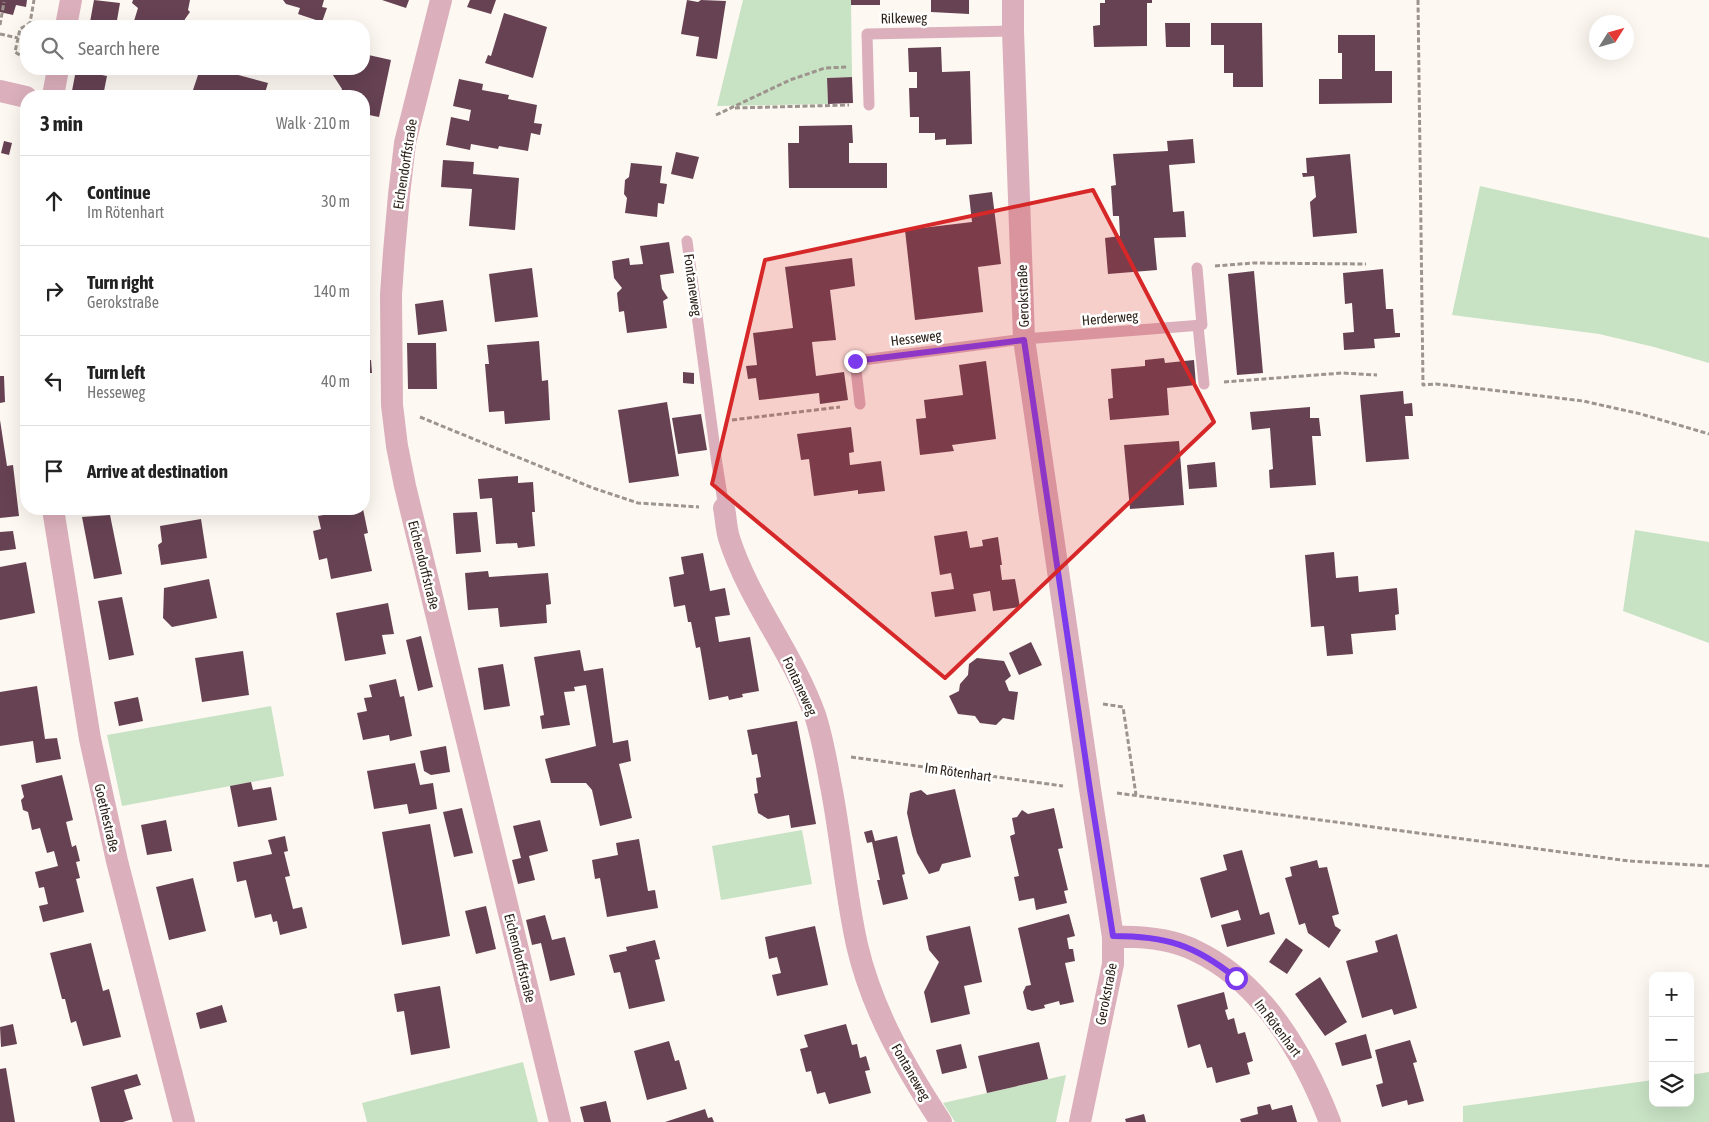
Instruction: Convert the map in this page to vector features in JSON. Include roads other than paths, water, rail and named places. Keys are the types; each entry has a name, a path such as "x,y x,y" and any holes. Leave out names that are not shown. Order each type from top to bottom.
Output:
{"street":[{"path":"67,20 71,0"},
{"name":"Eichendorffstraße","path":"441,0 405,143 398,195 391,295 392,405 397,446 405,486 560,1122"},
{"name":"Gerokstraße","path":"1013,0 1024,340 1113,936 1113,964 1080,1122"},
{"path":"54,90 57,75"},
{"path":"0,91 20,96"},
{"name":"Fontaneweg","path":"724,508 728,536 753,595 803,688 815,715 826,758 838,822 858,946 873,997 886,1030 941,1122"},
{"name":"Goethestraße","path":"54,515 90,738 117,861 184,1122"},
{"name":"Im Rötenhart","path":"1113,936 1144,936 1194,950 1217,962 1236,978 1262,1003 1303,1061 1330,1122"}],"lane":[{"name":"Rilkeweg","path":"869,105 867,34 1013,32"},
{"name":"Fontaneweg","path":"687,241 724,508"},
{"path":"1197,268 1202,325 1198,326 1204,384"},
{"name":"Herderweg","path":"1024,340 1198,326"},
{"name":"Hesseweg","path":"860,404 855,361 1024,340"}]}
